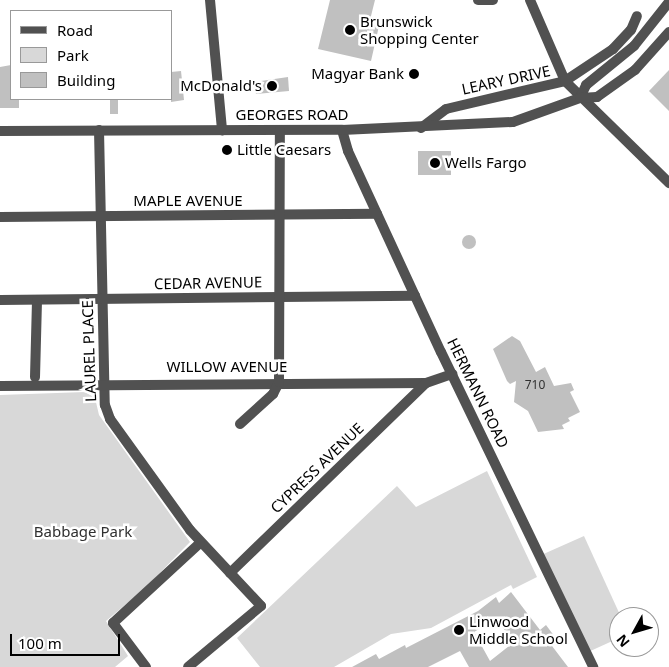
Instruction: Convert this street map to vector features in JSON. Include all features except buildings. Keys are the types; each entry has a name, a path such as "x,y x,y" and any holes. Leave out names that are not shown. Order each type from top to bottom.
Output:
{"street":[{"path":"210,0 222,130"},
{"path":"478,0 493,0"},
{"path":"530,0 565,81 580,98 669,183"},
{"path":"580,98 586,86 634,46 669,2"},
{"name":"LEARY DRIVE","path":"422,128 446,109 565,81 613,49 631,30 637,16"},
{"name":"GEORGES ROAD","path":"0,132 342,130 422,128 513,122 580,98 597,96 620,82 669,32"},
{"name":"LAUREL PLACE","path":"99,130 104,383 110,419 200,543 261,606 188,667"},
{"path":"240,424 273,394 279,382 277,297 280,130"},
{"name":"HERMANN ROAD","path":"342,130 377,214 592,667"},
{"name":"MAPLE AVENUE","path":"0,217 377,214"},
{"name":"CEDAR AVENUE","path":"0,300 416,296"},
{"path":"35,377 36,300"},
{"name":"WILLOW AVENUE","path":"0,386 104,383 426,383 452,374"},
{"name":"CYPRESS AVENUE","path":"230,573 426,383"},
{"path":"146,667 113,623 200,543"}],"green space":[{"name":"Babbage Park","path":"85,392 95,398 99,415 190,542 144,589 106,621 128,656 115,667 0,667 0,395"},
{"path":"487,471 537,577 513,589 511,585 431,628 391,634 334,667 260,667 237,638 397,486 416,507"},
{"path":"584,536 616,607 609,607 609,643 586,653 539,556"}],"place":[{"name":"Brunswick Shopping Center","path":"350,30"},
{"name":"Magyar Bank","path":"414,74"},
{"name":"McDonald's","path":"272,86"},
{"name":"Little Caesars","path":"227,150"},
{"name":"Wells Fargo","path":"435,163"},
{"name":"Linwood Middle School","path":"459,630"}]}
